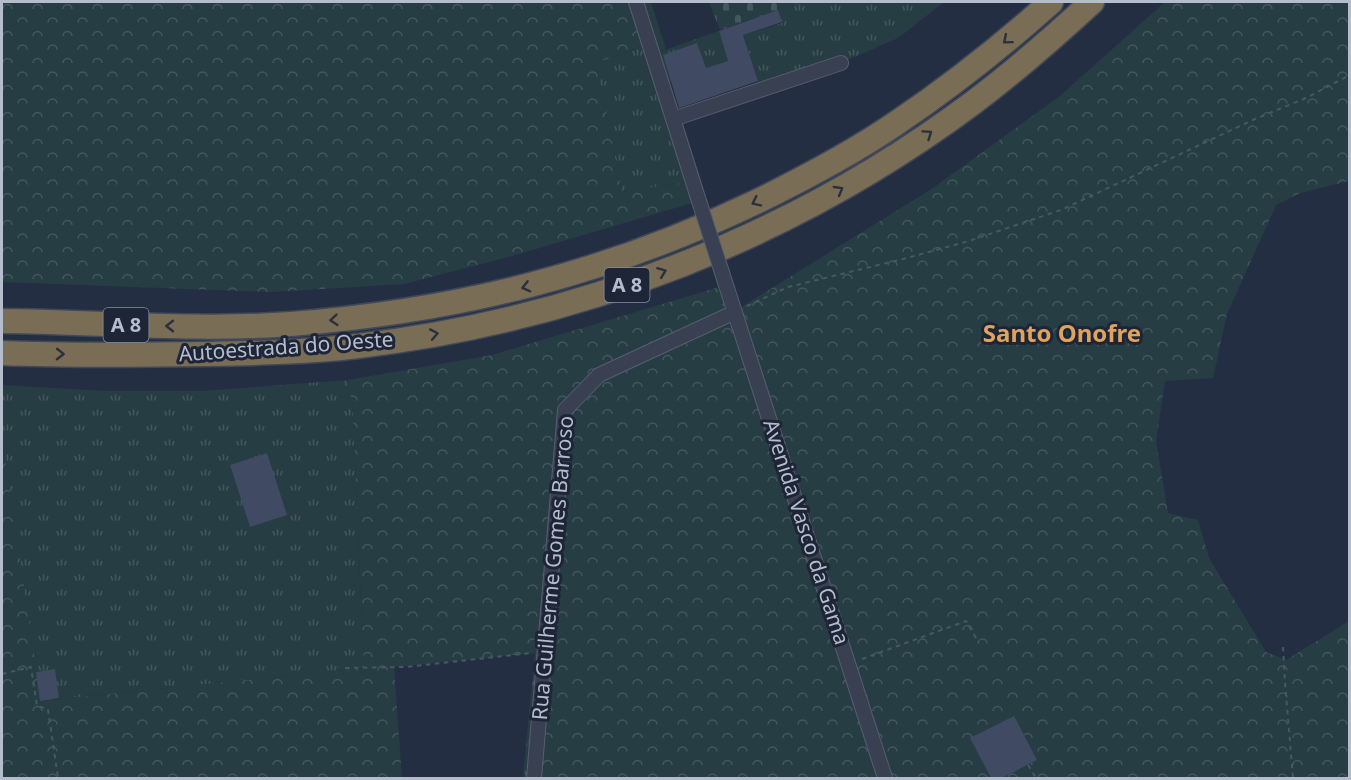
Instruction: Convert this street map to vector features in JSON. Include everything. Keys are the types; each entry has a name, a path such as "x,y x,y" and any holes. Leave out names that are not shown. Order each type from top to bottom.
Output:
{"highway":[{"name":"Autoestrada do Oeste","path":"2,315 13,321 157,326 289,324 413,310 526,287 583,271 683,235 788,186 837,160 941,92 1051,2"},
{"name":"Autoestrada do Oeste","path":"2,353 177,354 267,352 355,346 411,339 513,318 638,282 693,261 776,223 879,166 975,101 1092,2"}],"street":[{"path":"636,2 673,119 842,63"},
{"name":"Avenida Vasco da Gama","path":"673,119 885,778"},
{"name":"Rua Guilherme Gomes Barroso","path":"534,778 565,410 599,375 735,312"}],"path":[{"path":"735,312 788,287 969,241 1061,210 1306,98 1350,74"},
{"path":"849,665 966,621 979,643"},
{"path":"1283,647 1293,778"},
{"path":"345,668 405,666 544,652"},
{"path":"2,674 31,667 37,706 48,709 58,778"},
{"path":"1028,765 1035,778"}],"green space":[{"path":"2,2 636,2 649,44 596,63 622,192 693,181 699,201 512,256 404,284 271,292 2,282"},
{"path":"636,2 651,2 666,49 652,54"},
{"path":"709,2 802,2 720,30"},
{"path":"802,2 944,2 898,38 841,63 761,90 743,35 782,23 778,10"},
{"path":"1165,2 1349,2 1349,181 1300,193 1276,205 1227,314 1213,378 1165,381 1156,441 1168,513 1198,520 1209,558 1266,652 1286,660 1349,621 1349,778 534,778 544,652 394,667 402,778 2,778 2,437 41,701 365,668 353,413 348,380 492,355 726,285 735,311 933,188 1060,96"},
{"path":"719,31 728,61 662,84 693,181 622,192 596,63 649,44 653,54"},
{"path":"348,380 353,413 365,668 40,701 2,437 2,385 106,391 202,391"},
{"path":"545,648 534,778 523,778 535,650"}],"building":[{"path":"778,10 782,22 743,35 758,81 679,108 663,55 697,43 706,68 728,61 719,31"},
{"path":"267,453 287,515 250,527 230,465"},
{"path":"55,669 59,698 40,701 36,672"},
{"path":"1014,716 1037,760 1002,778 991,778 970,738"}],"district":[{"name":"Santo Onofre","path":"1062,334"}]}
